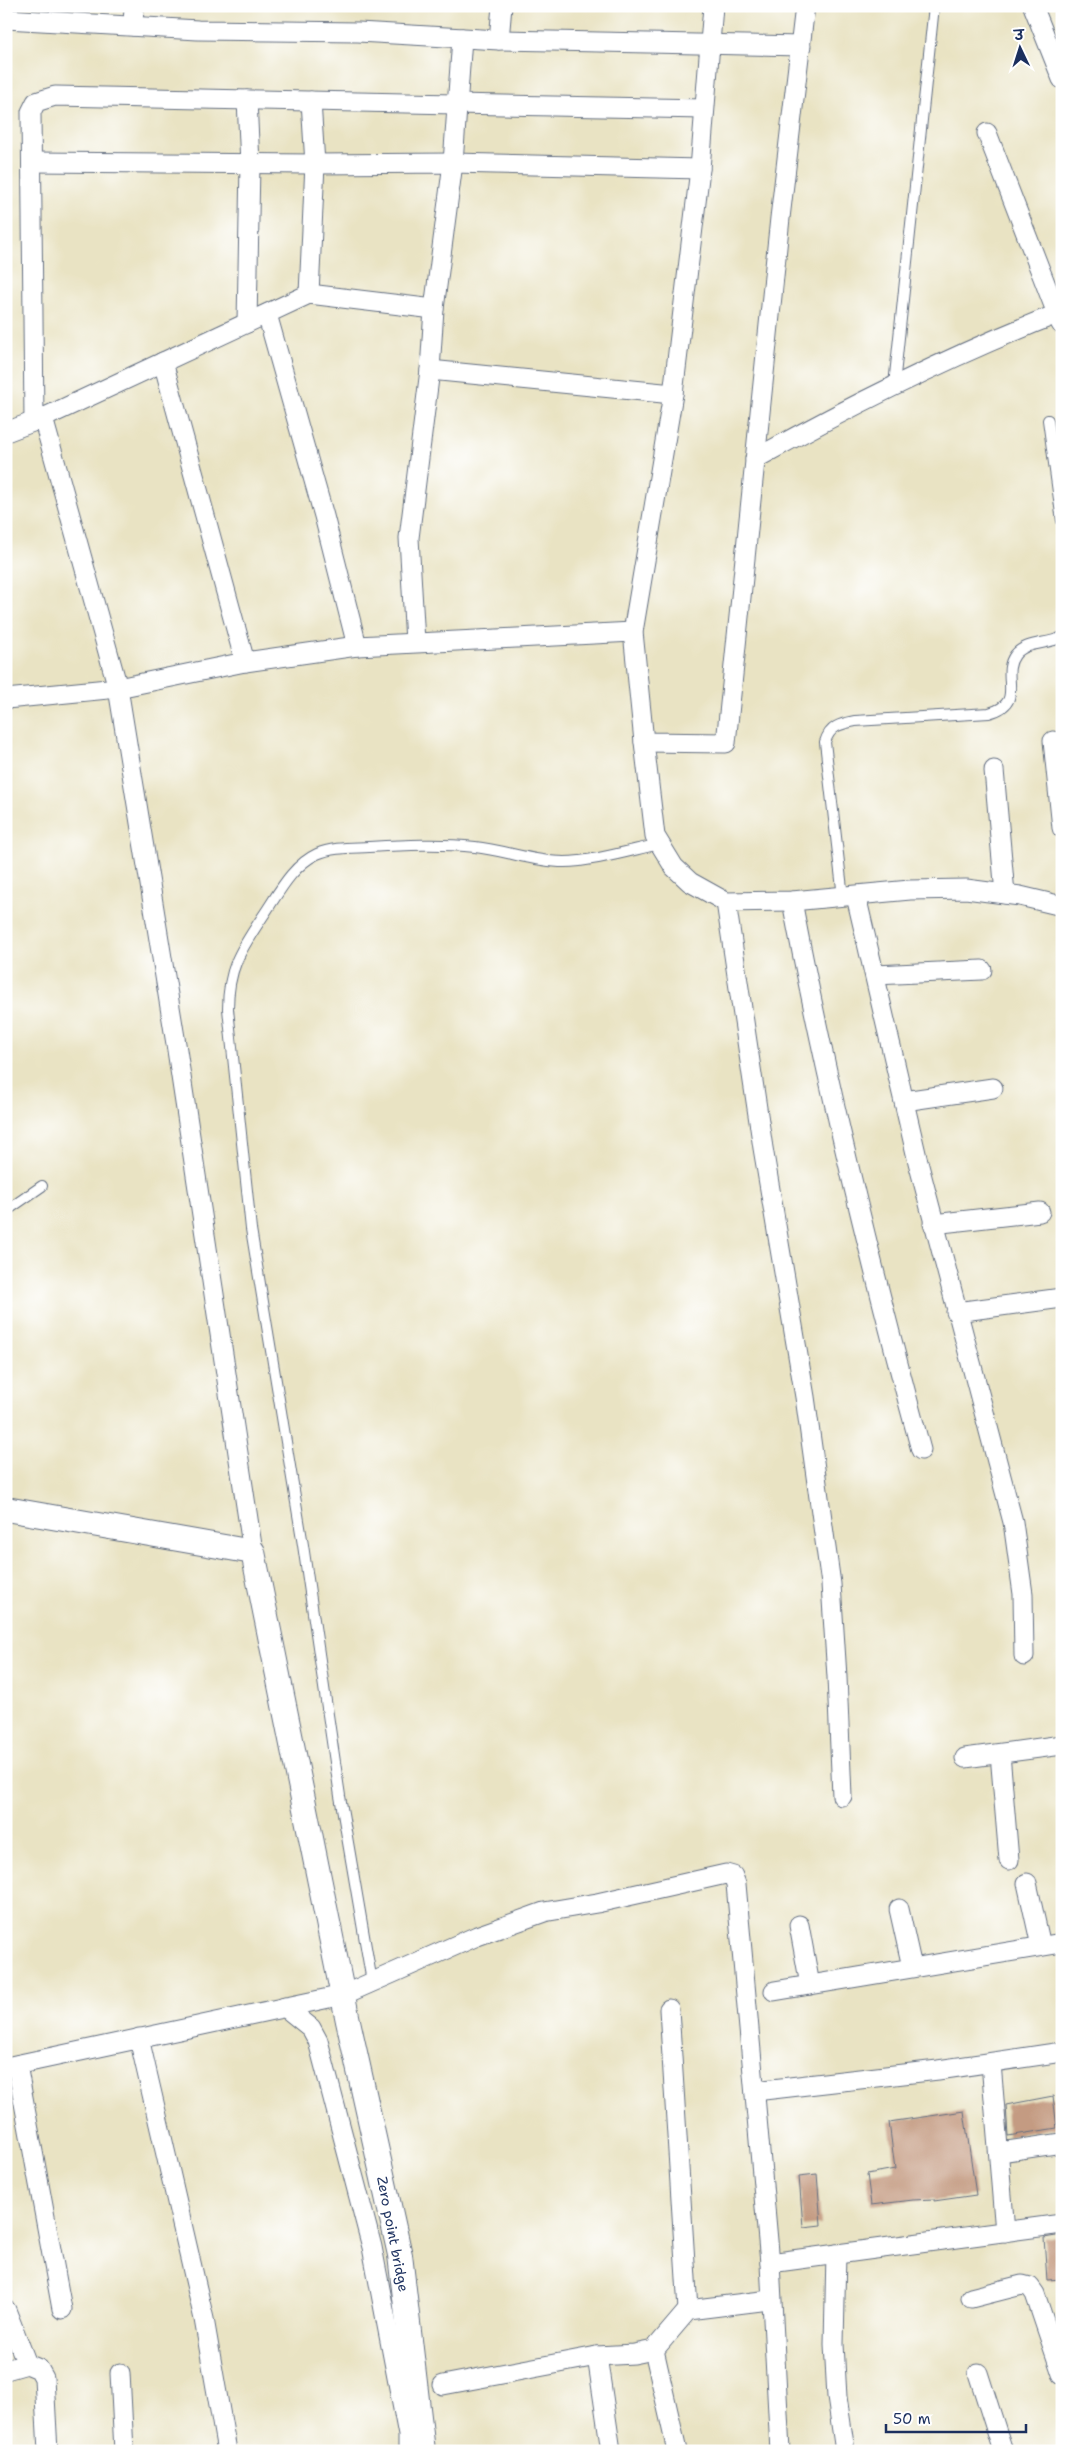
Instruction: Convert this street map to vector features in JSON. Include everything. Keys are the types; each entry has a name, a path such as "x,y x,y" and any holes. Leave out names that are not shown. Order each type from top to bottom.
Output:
{"street":[{"path":"132,26 134,6"},
{"path":"499,40 502,6"},
{"path":"713,6 700,169 674,394 633,632 656,836 674,868 690,882 726,902 792,901 929,890 966,890 1005,894 1062,906"},
{"path":"644,742 726,743 805,6"},
{"path":"1033,6 1062,80"},
{"path":"6,19 35,13 132,26 198,30 358,32 499,40 800,46"},
{"path":"415,642 409,538 430,370 434,309 453,163 462,38"},
{"path":"6,1510 253,1552 177,1050 118,688 39,420 31,112 36,102 55,96 704,109"},
{"path":"247,100 250,164 247,323"},
{"path":"309,294 315,164 311,101"},
{"path":"755,459 835,415 894,386 1060,317 986,133"},
{"path":"32,162 453,163 700,169"},
{"path":"6,432 39,420 309,294 434,309"},
{"path":"267,314 324,516 357,646"},
{"path":"163,362 245,662"},
{"path":"430,370 674,394"},
{"path":"6,699 118,688 245,662 357,646 633,632"},
{"path":"1053,741 1062,828"},
{"path":"994,770 1005,894"},
{"path":"850,896 875,975 933,1224 1013,1522 1023,1594 1024,1656"},
{"path":"792,901 810,996 893,1345 921,1450"},
{"path":"726,902 763,1148 805,1398 831,1584 842,1796"},
{"path":"875,975 982,970"},
{"path":"904,1101 993,1088"},
{"path":"933,1224 1040,1212"},
{"path":"956,1312 1062,1298"},
{"name":"Zero point bridge","path":"253,1552 342,1995 400,2256 423,2451"},
{"path":"965,1758 1062,1745"},
{"path":"1000,1754 1010,1860"},
{"path":"62,2309 12,2066 342,1995 477,1936 544,1912 597,1903 726,1874 733,1876 736,1884 770,2263 770,2300 780,2451"},
{"path":"1026,1883 1041,1946"},
{"path":"899,1909 912,1967"},
{"path":"799,1925 810,1984"},
{"path":"774,1991 1062,1942"},
{"path":"285,2007 311,2028 318,2041 372,2247 408,2435 408,2451"},
{"path":"669,2009 688,2310"},
{"path":"139,2038 204,2319 227,2451"},
{"path":"755,2091 991,2063 1062,2052"},
{"path":"991,2063 1000,2152 1005,2232"},
{"path":"1000,2152 1062,2143"},
{"path":"770,2263 1062,2224"},
{"path":"836,2254 834,2344 837,2397 844,2451"},
{"path":"971,2298 1022,2285 1030,2287 1035,2294 1062,2374"},
{"path":"443,2385 597,2356 634,2354 654,2350 688,2310 770,2300"},
{"path":"6,2310 27,2364"},
{"path":"654,2350 677,2451"},
{"path":"597,2356 611,2451"},
{"path":"6,2370 27,2364 39,2369 44,2378 48,2451"},
{"path":"120,2373 124,2451"},
{"path":"978,2374 1003,2451"}],"lane":[{"path":"894,386 934,6"},
{"path":"1048,420 1062,522"},
{"path":"850,896 825,742 829,732 838,724 855,721 989,713 1001,710 1008,703 1011,690 1010,668 1014,657 1022,648 1062,637"},
{"path":"372,1982 340,1796 303,1545 251,1229 228,1009 228,985 243,947 285,883 300,866 332,849 414,845 466,846 543,861 566,862 660,844"},
{"path":"6,1210 42,1186"}],"building":[{"path":"1053,2096 1057,2128 1008,2136 1006,2105"},
{"path":"964,2111 976,2195 934,2201 934,2199 913,2200 871,2205 867,2174 895,2169 889,2122"},
{"path":"817,2174 821,2225 803,2227 799,2176"},
{"path":"1062,2235 1062,2279 1047,2280 1044,2238"}]}
